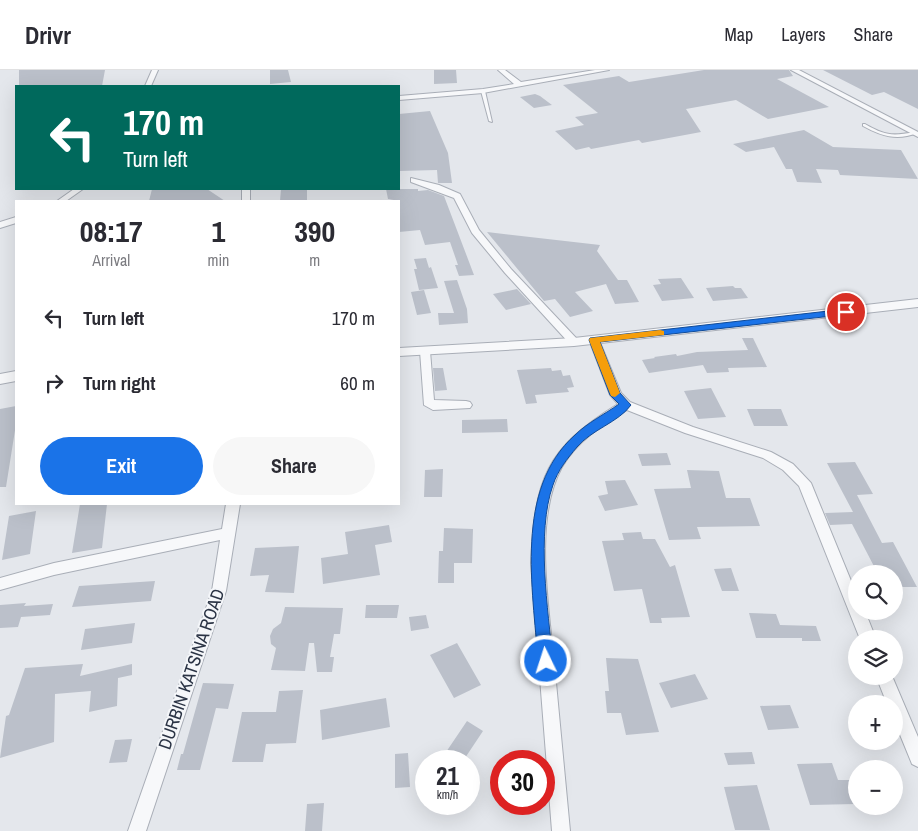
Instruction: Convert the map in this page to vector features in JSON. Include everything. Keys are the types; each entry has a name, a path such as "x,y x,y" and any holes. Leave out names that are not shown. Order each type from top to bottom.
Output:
{"street":[{"path":"148,85 155,70"},
{"path":"501,70 519,84"},
{"path":"400,98 483,91 606,70"},
{"path":"794,70 916,134"},
{"path":"414,180 456,196 475,231 508,272 574,342"},
{"path":"62,200 77,190"},
{"path":"0,225 15,220"},
{"path":"400,352 574,342 918,303"},
{"path":"594,340 616,395 626,405 689,430 766,456 788,467 804,483 848,589"},
{"path":"425,351 428,402 433,406 466,405"},
{"path":"0,379 15,376"},
{"path":"561,831 538,563 540,520 546,486 558,462 578,437 626,405"},
{"name":"DURBIN KATSINA ROAD","path":"136,831 219,591 233,505"},
{"path":"0,584 54,569 228,533"},
{"path":"888,685 918,758"}],"lane":[{"path":"483,91 491,121"},
{"path":"864,125 882,135 916,134"}],"building":[{"path":"19,70 105,70 102,85 19,85"},
{"path":"270,70 288,70 291,82 270,84"},
{"path":"434,70 456,70 457,83 434,84"},
{"path":"704,70 789,70 793,76 777,79 829,107 768,119 736,100 686,109 701,132 642,143 639,140 591,149 589,147 576,150 555,131 584,125 575,117 598,113 563,85 619,76 629,82"},
{"path":"823,70 918,70 918,109 884,92 872,95"},
{"path":"535,94 552,105 534,108 520,97"},
{"path":"430,111 448,153 452,183 438,183 437,170 400,171 400,114"},
{"path":"804,130 833,147 901,150 918,179 840,175 838,170 816,169 822,183 797,182 792,169 786,169 774,147 746,152 733,144"},
{"path":"400,189 428,190 444,196 474,275 459,276 455,265 458,265 450,242 425,245 420,230 400,232 400,200 388,199 386,190"},
{"path":"152,190 208,190 224,200 149,200"},
{"path":"281,190 307,190 307,200 280,200"},
{"path":"487,232 600,245 597,251 618,280 627,280 639,302 615,304 606,284 575,292 593,311 570,317 555,299 544,301"},
{"path":"426,258 438,288 419,290 414,269 417,269 414,259"},
{"path":"681,278 694,298 662,301 653,285 661,284 658,279"},
{"path":"457,280 467,309 468,323 439,325 438,313 454,313 444,281"},
{"path":"733,286 741,288 748,298 713,301 706,288"},
{"path":"517,289 531,304 506,310 493,294"},
{"path":"424,290 431,313 417,315 411,292"},
{"path":"742,338 753,338 767,367 728,368 729,372 707,373 703,365 649,373 642,360 697,352 748,350"},
{"path":"433,368 443,368 447,390 435,391"},
{"path":"551,368 552,371 561,370 563,376 570,375 574,387 567,388 569,392 535,395 537,403 526,404 517,370"},
{"path":"711,388 726,417 698,419 684,391"},
{"path":"15,406 15,430 6,487 0,487 0,409"},
{"path":"747,409 781,409 788,426 754,426"},
{"path":"507,419 508,432 462,433 462,420"},
{"path":"667,453 671,465 642,466 638,454"},
{"path":"855,462 873,494 857,495 882,543 893,542 917,587 903,587 903,565 873,565 852,524 830,525 825,513 853,512 827,463"},
{"path":"443,469 442,497 424,497 425,470"},
{"path":"687,470 719,471 726,498 750,498 760,526 697,527 701,539 669,540 654,489 691,488"},
{"path":"625,480 638,505 605,511 598,496 608,494 605,481"},
{"path":"80,505 107,505 102,548 72,553"},
{"path":"36,511 30,554 2,560 9,516"},
{"path":"389,525 392,542 375,545 380,575 323,584 321,558 348,554 345,532"},
{"path":"444,528 473,529 472,563 454,563 454,583 438,583 439,551 443,551"},
{"path":"641,532 643,539 655,539 670,567 675,565 690,617 661,618 662,623 650,623 642,589 614,591 602,541 624,540 622,533"},
{"path":"299,546 294,593 265,592 269,575 250,576 255,548"},
{"path":"731,568 739,591 722,591 714,569"},
{"path":"155,581 151,601 72,607 79,586"},
{"path":"26,603 24,606 53,604 50,615 21,617 18,627 0,628 0,605"},
{"path":"366,605 399,605 397,618 365,618"},
{"path":"285,607 343,608 340,634 334,634 330,657 334,657 332,672 317,672 314,643 309,643 305,671 271,670 276,648 271,644 270,636 273,629 281,623"},
{"path":"749,613 776,614 780,625 816,626 821,641 802,641 802,638 756,638"},
{"path":"426,615 429,628 411,631 409,617"},
{"path":"135,623 132,643 81,650 85,629"},
{"path":"457,643 481,685 454,698 430,655"},
{"path":"606,658 638,659 659,732 626,735 621,713 607,713 605,691 609,691"},
{"path":"83,664 80,676 132,664 132,675 118,678 117,706 89,712 91,691 55,694 54,742 0,758 6,716 9,715 25,668"},
{"path":"695,674 708,699 671,708 659,683"},
{"path":"203,683 234,684 228,709 216,708 200,770 177,770 181,754 183,754"},
{"path":"303,690 296,743 266,744 263,762 232,762 242,712 276,712 279,691"},
{"path":"386,698 390,727 322,740 320,710"},
{"path":"790,705 799,728 768,730 760,706"},
{"path":"467,721 483,731 470,750 447,750"},
{"path":"132,739 127,762 109,763 115,740"},
{"path":"752,752 755,764 728,765 724,753"},
{"path":"408,753 410,787 395,788 395,754"},
{"path":"832,763 838,780 848,780 848,804 810,805 797,764"},
{"path":"757,785 770,830 735,830 724,787"},
{"path":"324,803 322,831 305,831 307,804"}],"slow traffic":[{"path":"615,393 594,340 660,333"}],"route":[{"path":"546,661 538,563 540,520 546,486 558,462 578,437 626,405 616,395 594,340 846,312"}]}
